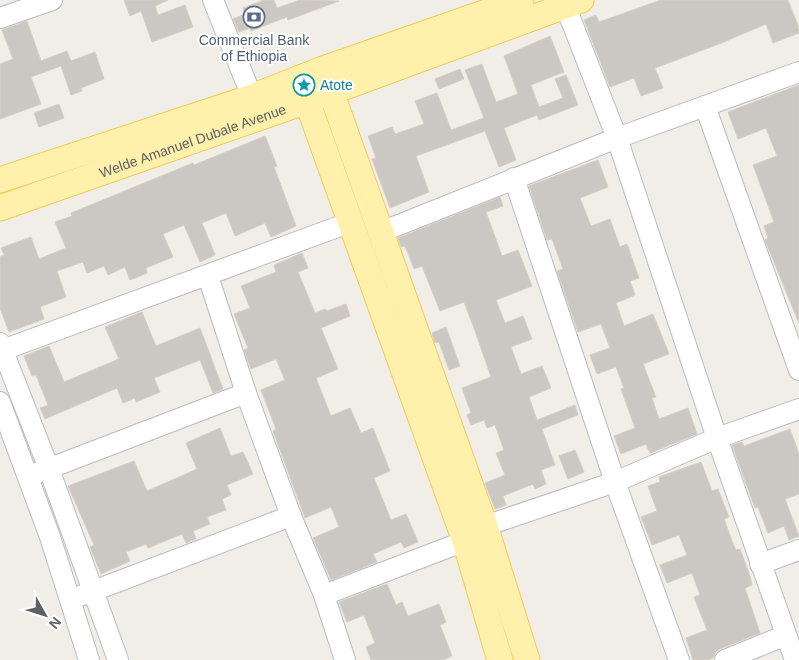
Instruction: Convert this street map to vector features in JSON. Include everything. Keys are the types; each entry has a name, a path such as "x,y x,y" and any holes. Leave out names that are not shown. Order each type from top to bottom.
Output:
{"main road":[{"path":"521,0 327,81 485,526 527,660"},
{"name":"Welde Amanuel Dubale Avenue","path":"0,208 327,81 573,3"},
{"path":"0,180 252,97 304,90 465,541 500,660"}],"street":[{"path":"0,18 52,0"},
{"path":"213,0 252,97"},
{"path":"573,3 717,438 795,660"},
{"path":"380,232 617,138 799,72"},
{"path":"705,106 799,370"},
{"path":"514,178 615,482 679,660"},
{"path":"118,660 49,469 1,348 208,276 351,222"},
{"path":"208,276 246,393 291,516 324,595 345,660"},
{"path":"27,477 246,393"},
{"path":"0,402 50,537 90,660"},
{"path":"485,526 615,482 717,438 799,409"},
{"path":"70,600 291,516"},
{"path":"324,595 465,541"},
{"path":"760,564 799,550"},
{"path":"725,660 786,635"}],"building":[{"path":"124,0 168,0 155,6 158,15 185,5 193,27 152,42 141,11 130,16"},
{"path":"264,0 274,0 277,8 300,0 339,1 288,20 287,17 251,31 250,28 239,32 233,19 245,14 243,8"},
{"path":"661,0 788,0 799,28 799,33 773,43 766,24 655,68 663,88 641,96 634,78 610,87 584,20 596,15 599,22"},
{"path":"27,21 41,61 67,51 71,61 95,52 104,79 81,88 82,91 71,95 61,66 31,77 41,104 0,119 0,64 13,59 2,30"},
{"path":"550,36 564,72 531,85 539,107 563,98 555,79 566,75 578,105 539,120 537,115 504,128 516,160 499,167 485,131 416,156 429,192 390,208 372,159 376,158 368,136 392,127 395,134 424,124 415,101 437,93 451,130 484,118 465,70 482,64 496,102 518,94 504,56"},
{"path":"460,69 464,79 439,89 435,79"},
{"path":"799,85 798,321 765,240 768,238 764,226 774,222 753,165 777,156 766,128 738,139 728,112"},
{"path":"59,104 64,118 39,127 34,113"},
{"path":"265,136 277,166 274,167 296,226 271,237 265,223 235,236 226,213 202,223 215,255 200,262 184,225 163,234 173,257 146,268 147,273 130,280 125,267 108,275 104,266 87,273 83,262 57,271 66,297 40,307 44,319 9,332 0,308 0,257 4,255 1,248 31,237 39,259 66,248 55,222 72,216 71,213 193,163 194,165"},
{"path":"598,160 608,187 580,198 591,226 610,219 620,247 627,244 639,278 630,281 635,295 616,303 624,326 653,314 669,354 643,364 656,397 652,398 659,419 688,408 697,434 650,453 646,444 621,454 614,436 635,428 621,389 624,388 616,367 597,374 590,355 610,348 601,324 578,332 557,271 563,269 552,239 547,240 529,186"},
{"path":"500,197 503,206 486,212 502,256 518,250 532,286 496,300 505,323 523,316 532,339 511,347 521,374 542,366 551,388 529,397 537,420 575,405 578,415 542,429 555,465 541,470 546,484 535,489 533,484 503,496 506,505 495,509 485,483 505,475 496,453 504,450 495,425 487,428 484,420 471,425 467,415 471,413 462,388 491,377 474,328 464,302 440,311 422,266 414,269 405,246 401,247 398,238"},
{"path":"302,253 308,268 298,272 315,313 346,304 350,316 321,328 338,369 316,378 331,416 350,408 361,433 373,428 390,471 374,478 391,520 406,514 418,542 404,548 401,542 373,554 377,562 331,580 313,538 339,527 331,507 305,518 273,431 276,429 261,390 285,380 276,359 251,369 244,350 248,348 234,314 250,308 241,286 276,272 274,265"},
{"path":"142,312 156,346 200,328 223,389 213,393 200,360 154,378 160,392 136,402 135,398 123,403 117,388 45,419 40,408 48,405 36,375 32,376 24,356 49,346 64,382 119,359 105,327"},
{"path":"446,327 460,366 449,370 439,342 435,343 432,333"},
{"path":"220,428 231,456 243,452 253,474 227,485 231,495 222,499 226,510 207,517 210,524 193,531 196,539 186,543 182,534 148,548 146,544 126,552 130,561 101,574 90,547 94,545 68,486 134,461 147,491 197,469 186,443"},
{"path":"790,429 799,454 799,494 785,499 799,536 789,540 784,526 768,533 758,507 755,508 732,445 742,442 744,446"},
{"path":"575,450 584,472 568,479 559,456"},
{"path":"701,462 712,491 718,489 729,517 724,519 732,541 736,550 740,549 750,576 752,585 745,588 760,633 720,649 713,658 693,660 686,638 707,630 694,597 700,595 692,573 667,583 660,565 687,555 679,535 652,545 641,517 657,511 648,486 660,482 659,477"},
{"path":"387,584 396,605 402,602 408,616 439,604 446,622 440,625 452,656 443,660 371,660 366,647 375,643 364,615 347,622 339,602"}],"place":[{"name":"Commercial Bank of Ethiopia","path":"254,17"},
{"name":"Atote","path":"304,85"}]}
